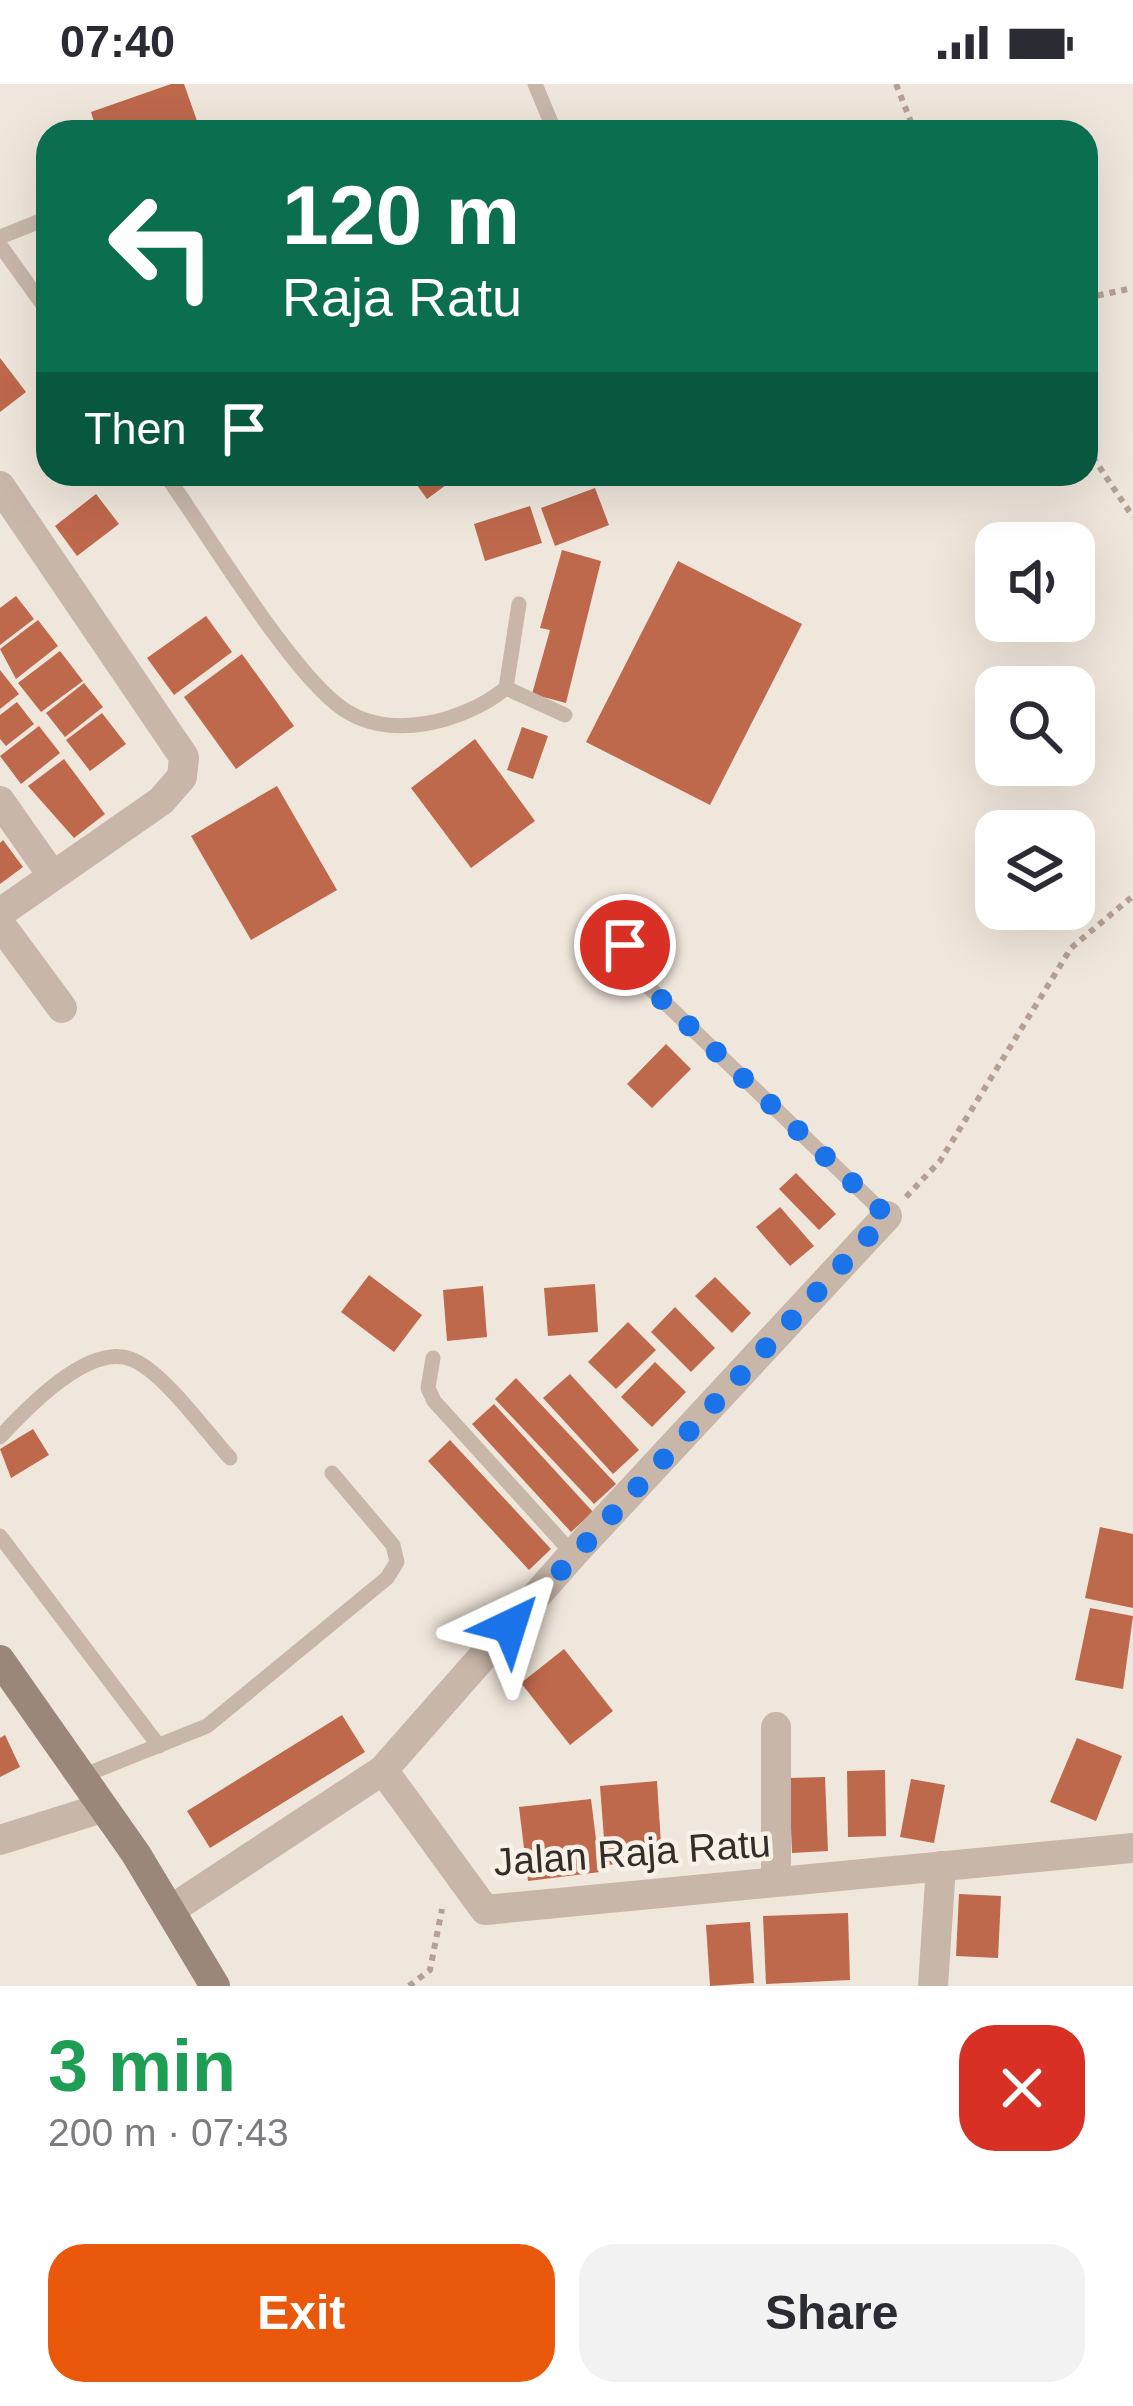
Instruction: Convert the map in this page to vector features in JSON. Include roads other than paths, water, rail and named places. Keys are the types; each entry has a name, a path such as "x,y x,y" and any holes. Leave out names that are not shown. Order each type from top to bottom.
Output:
{"main road":[{"path":"0,1660 172,1910 215,1986"}],"street":[{"path":"0,913 161,801 182,777 184,757 5,504"},
{"path":"0,801 52,875"},
{"path":"0,924 62,1008"},
{"path":"172,1910 383,1770 573,1554 887,1216"},
{"path":"776,1727 776,1880"},
{"name":"Jalan Raja Ratu","path":"383,1770 485,1910 1133,1848"},
{"path":"0,1840 102,1808"},
{"path":"933,1986 941,1866"}],"lane":[{"path":"535,84 551,120"},
{"path":"36,224 0,241 36,294"},
{"path":"174,486 303,667 342,709 377,724 418,725 482,708 506,688 519,604"},
{"path":"506,688 566,715"},
{"path":"625,945 633,972 887,1216"},
{"path":"0,1437 42,1392 103,1358 129,1358 153,1374 230,1458"},
{"path":"433,1358 428,1388 434,1401 573,1554"},
{"path":"80,1777 207,1726 387,1578 397,1562 393,1545 332,1473"},
{"path":"0,1536 159,1746"}]}
